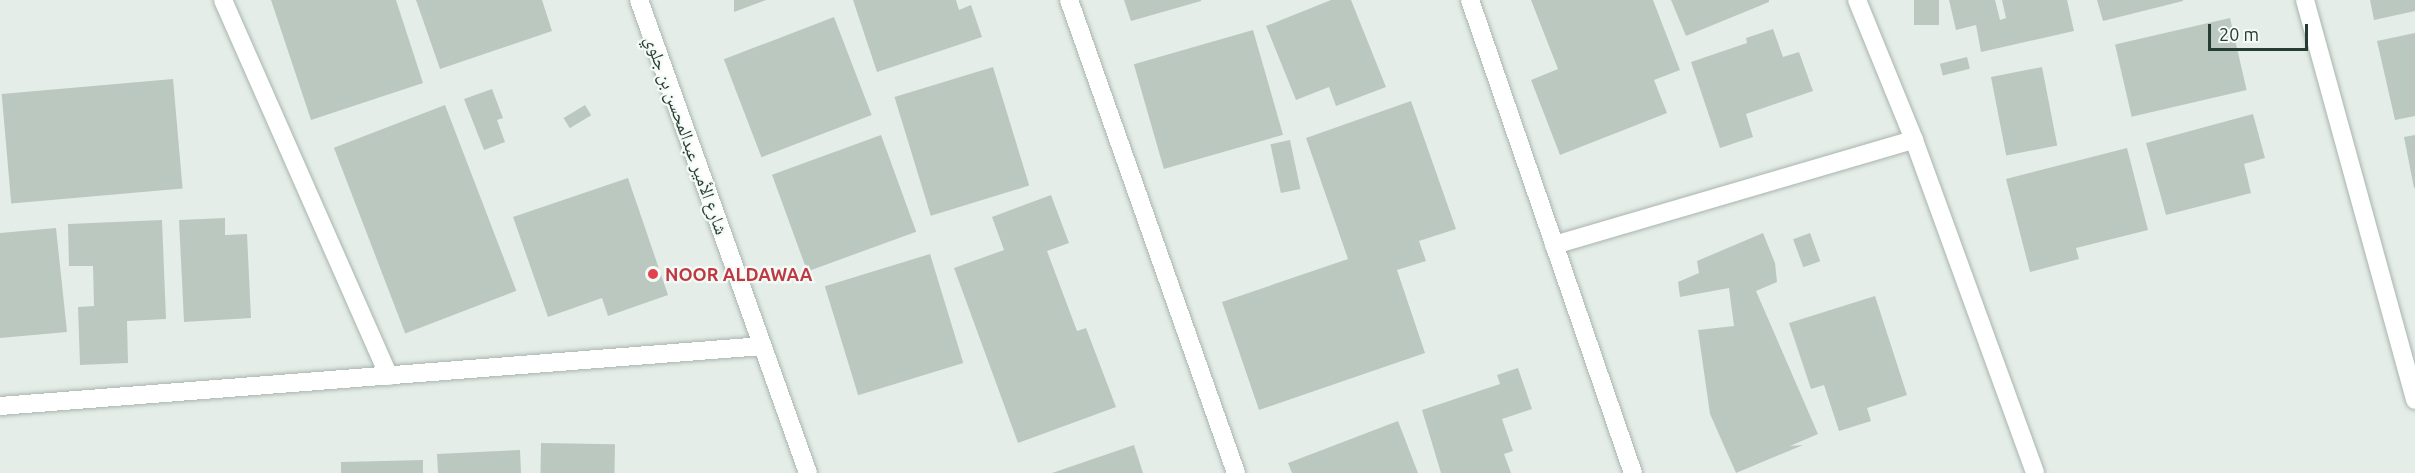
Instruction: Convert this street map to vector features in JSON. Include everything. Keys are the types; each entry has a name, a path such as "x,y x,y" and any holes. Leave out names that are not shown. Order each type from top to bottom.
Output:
{"street":[{"path":"223,0 389,376"},
{"name":"شارع الأمير عبدالمحسن بن جلوي","path":"639,0 808,473"},
{"path":"1070,0 1236,473"},
{"path":"1470,0 1633,473"},
{"path":"1857,0 1914,140 2035,473"},
{"path":"2305,0 2415,400"},
{"path":"1554,245 1914,140"},
{"path":"0,406 762,346"}],"building":[{"path":"271,0 396,0 423,83 311,120"},
{"path":"416,0 542,0 552,31 440,69"},
{"path":"734,0 766,0 734,12"},
{"path":"853,0 956,0 959,10 971,5 982,37 877,72"},
{"path":"1124,0 1201,0 1201,1 1131,21"},
{"path":"1331,0 1351,0 1386,87 1336,106 1329,87 1296,100 1266,26"},
{"path":"1531,0 1653,0 1680,70 1654,80 1667,113 1560,155 1531,80 1558,69"},
{"path":"1671,0 1769,0 1769,2 1686,36"},
{"path":"1914,0 1939,0 1939,25 1914,25"},
{"path":"1949,0 1995,0 2000,20 2006,18 2002,0 2067,0 2074,31 1981,52 1976,25 1956,30"},
{"path":"2097,0 2183,0 2183,1 2103,21"},
{"path":"2370,0 2415,0 2415,11 2374,20"},
{"path":"834,17 872,115 761,157 724,59"},
{"path":"2230,18 2247,90 2132,117 2115,45"},
{"path":"1773,29 1783,57 1799,52 1813,91 1746,114 1753,137 1720,148 1691,62 1747,43 1746,38"},
{"path":"1253,30 1283,135 1164,169 1134,64"},
{"path":"2415,33 2415,116 2395,120 2377,41"},
{"path":"1967,57 1970,69 1943,75 1940,64"},
{"path":"993,67 1029,186 931,216 895,97"},
{"path":"2042,67 2057,146 2006,155 1991,77"},
{"path":"173,79 183,189 11,204 2,94"},
{"path":"492,89 503,118 497,120 505,142 484,150 464,99"},
{"path":"1411,101 1456,229 1419,241 1426,261 1397,270 1425,353 1259,410 1222,302 1348,259 1306,138"},
{"path":"445,105 516,291 405,333 334,148"},
{"path":"585,105 591,115 570,128 564,118"},
{"path":"2253,114 2265,158 2244,164 2251,193 2166,215 2146,143"},
{"path":"881,135 916,232 807,271 772,175"},
{"path":"2415,135 2415,188 2414,188 2404,137"},
{"path":"1290,140 1300,189 1281,193 1270,144"},
{"path":"2127,148 2148,230 2076,248 2079,259 2030,272 2006,179"},
{"path":"628,178 668,295 608,316 602,298 548,317 513,217"},
{"path":"1051,195 1069,243 1047,251 1077,331 1086,328 1116,407 1018,443 954,268 1004,250 992,217"},
{"path":"225,218 225,235 247,234 251,318 184,322 179,220"},
{"path":"162,220 166,319 127,321 128,363 80,365 78,307 94,306 93,266 69,266 68,224"},
{"path":"56,228 67,332 0,338 0,233"},
{"path":"1763,233 1775,263 1777,282 1756,291 1818,434 1790,446 1803,445 1736,473 1710,414 1698,330 1734,326 1729,288 1680,297 1678,282 1699,273 1697,261"},
{"path":"1810,233 1820,261 1803,267 1793,239"},
{"path":"930,254 963,363 858,395 825,286"},
{"path":"1875,296 1907,395 1867,408 1871,421 1839,431 1824,385 1811,389 1789,323"},
{"path":"1518,368 1532,409 1502,419 1513,451 1504,454 1511,473 1441,473 1422,410 1500,384 1497,375"},
{"path":"1398,421 1418,473 1292,473 1288,463"},
{"path":"541,443 615,444 614,473 540,473"},
{"path":"1134,445 1143,473 1052,473"},
{"path":"520,450 521,473 438,473 437,454"},
{"path":"423,460 423,473 341,473 341,462"}],"place":[{"name":"NOOR ALDAWAA","path":"653,274"}]}
